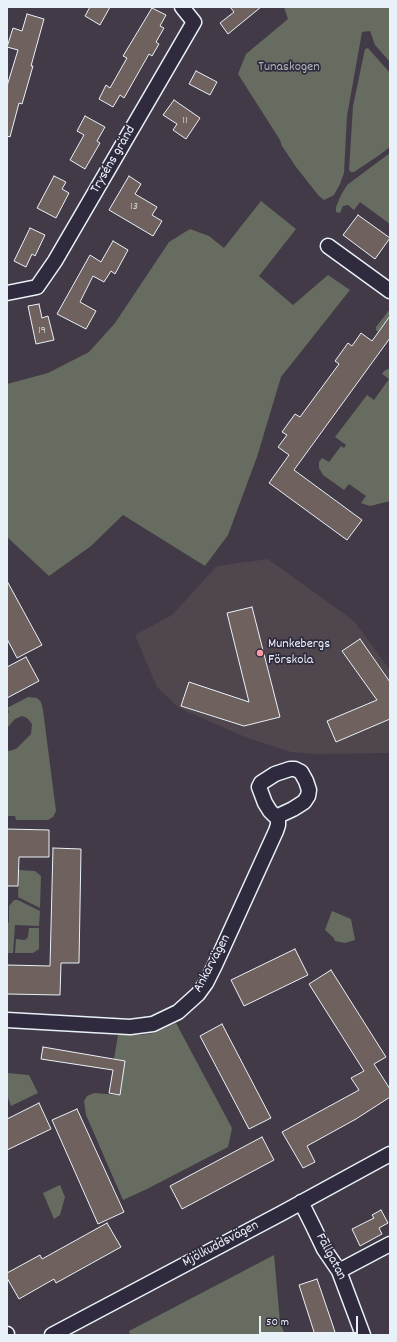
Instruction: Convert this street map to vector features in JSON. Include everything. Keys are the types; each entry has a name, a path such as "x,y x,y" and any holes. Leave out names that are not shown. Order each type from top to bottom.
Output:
{"street":[{"name":"Tryséns gränd","path":"7,293 37,287 55,261 194,22 182,7"},
{"path":"328,246 390,291"},
{"name":"Ankarvägen","path":"7,1020 130,1027 153,1024 178,1012 198,994 206,983 276,831 278,816"},
{"name":"Mjölkuddsvägen","path":"52,1335 390,1154"},
{"name":"Fallgatan","path":"301,1202 324,1250 339,1270 363,1335"},
{"path":"339,1270 390,1244"}],"shaded area":[{"name":"Munkebergs Förskola","path":"268,559 354,621 390,670 390,753 316,754 291,752 245,737 179,708 157,687 135,635 172,615 217,566"}],"green space":[{"name":"Tunaskogen","path":"284,7 390,7 390,62 375,45 370,31 362,32 347,116 344,173 334,195 324,200 319,196 296,167 238,74 246,54 288,19"},
{"path":"368,48 390,73 390,147 354,172 351,172 349,170 353,106 365,49"},
{"path":"390,153 390,224 360,202 354,210 348,205 343,206 340,213 336,212 336,207 347,185"},
{"path":"261,201 296,229 259,276 293,305 328,275 350,290 281,377 257,457 228,535 205,566 123,515 91,546 49,576 7,537 7,384 48,373 89,352 115,323 169,242 190,229 209,236 224,248"},
{"path":"390,309 390,316 378,332 376,327"},
{"path":"390,368 390,501 370,506 361,503 366,496 349,484 344,490 323,475 319,468 319,462 322,458 329,462 341,446 344,448 346,445 335,437 367,395 374,400 389,379 382,374"},
{"path":"28,697 37,698 41,702 43,710 56,811 53,817 48,820 16,820 15,816 7,816 7,750 9,751 16,749 31,734 32,724 27,718 22,716 15,719 7,728 7,714 9,712 7,708"},
{"path":"19,870 35,871 41,876 40,908 18,897"},
{"path":"14,900 18,900 40,911 39,926 15,925 13,953 7,953 9,906"},
{"path":"332,911 351,919 355,940 345,943 335,941 333,937 325,930"},
{"path":"29,928 39,928 39,949 33,953 15,953 16,939 25,940 28,937"},
{"path":"176,1023 232,1128 228,1147 123,1200 86,1115 84,1101 87,1096 94,1093 120,1095 125,1061 114,1059 118,1035 141,1035 154,1033"},
{"path":"7,1073 29,1075 38,1093 11,1106 7,1095"},
{"path":"60,1185 65,1197 60,1215 54,1219 43,1193"},
{"path":"274,1255 280,1322 285,1335 130,1335 129,1331"}],"building":[{"path":"90,7 110,7 100,25 85,16"},
{"path":"230,7 261,7 228,34 220,23 234,12"},
{"path":"152,8 166,15 160,26 164,28 156,42 159,44 152,56 149,54 124,98 120,95 113,107 99,99 106,85 110,88 127,58 123,56"},
{"path":"27,14 44,19 31,66 33,66 22,104 19,103 10,137 7,136 7,86 18,50 7,47 13,28 22,31"},
{"path":"196,71 217,82 210,95 189,84"},
{"path":"174,100 200,118 186,139 173,130 177,124 163,115"},
{"path":"85,116 105,127 97,141 100,143 85,169 70,160 84,135 77,131"},
{"path":"54,176 66,182 62,189 69,193 56,218 37,208"},
{"path":"129,176 141,184 135,194 157,207 152,215 162,221 153,236 109,210"},
{"path":"358,215 390,238 375,259 343,235"},
{"path":"30,228 45,235 35,256 32,254 26,267 14,261"},
{"path":"113,241 128,250 115,274 111,271 104,282 93,276 80,302 96,311 86,329 57,314 90,255 101,262"},
{"path":"39,304 42,318 48,316 54,340 36,344 28,306"},
{"path":"390,316 390,338 294,470 362,520 347,540 269,483 289,455 278,447 287,435 282,432 295,414 300,417 339,364 335,361 348,343 352,346 361,333 372,341"},
{"path":"7,581 42,645 17,658 7,639"},
{"path":"252,607 280,717 244,726 181,706 189,682 249,702 227,613"},
{"path":"360,639 390,682 390,719 336,742 327,721 377,700 342,651"},
{"path":"26,657 39,681 7,698 7,667"},
{"path":"7,829 49,830 49,857 19,857 18,886 7,886"},
{"path":"53,848 81,849 79,963 61,963 60,995 7,994 7,965 50,966"},
{"path":"295,949 308,975 244,1006 231,980"},
{"path":"331,970 386,1057 374,1064 390,1089 390,1097 356,1119 307,1146 315,1162 303,1168 282,1132 359,1090 351,1078 364,1071 309,984"},
{"path":"222,1024 271,1118 249,1129 200,1036"},
{"path":"43,1047 125,1061 120,1095 109,1093 113,1070 41,1059"},
{"path":"39,1103 51,1129 7,1150 7,1119"},
{"path":"77,1109 124,1212 98,1224 52,1120"},
{"path":"262,1137 274,1160 182,1209 170,1186"},
{"path":"381,1210 388,1223 379,1228 382,1234 360,1246 352,1229 374,1218 372,1215"},
{"path":"107,1223 121,1247 56,1283 54,1279 19,1299 7,1278 7,1273 40,1255 42,1259"},
{"path":"317,1279 336,1335 315,1335 299,1285"}],"place":[{"name":"Munkebergs Förskola","path":"260,653"}]}
